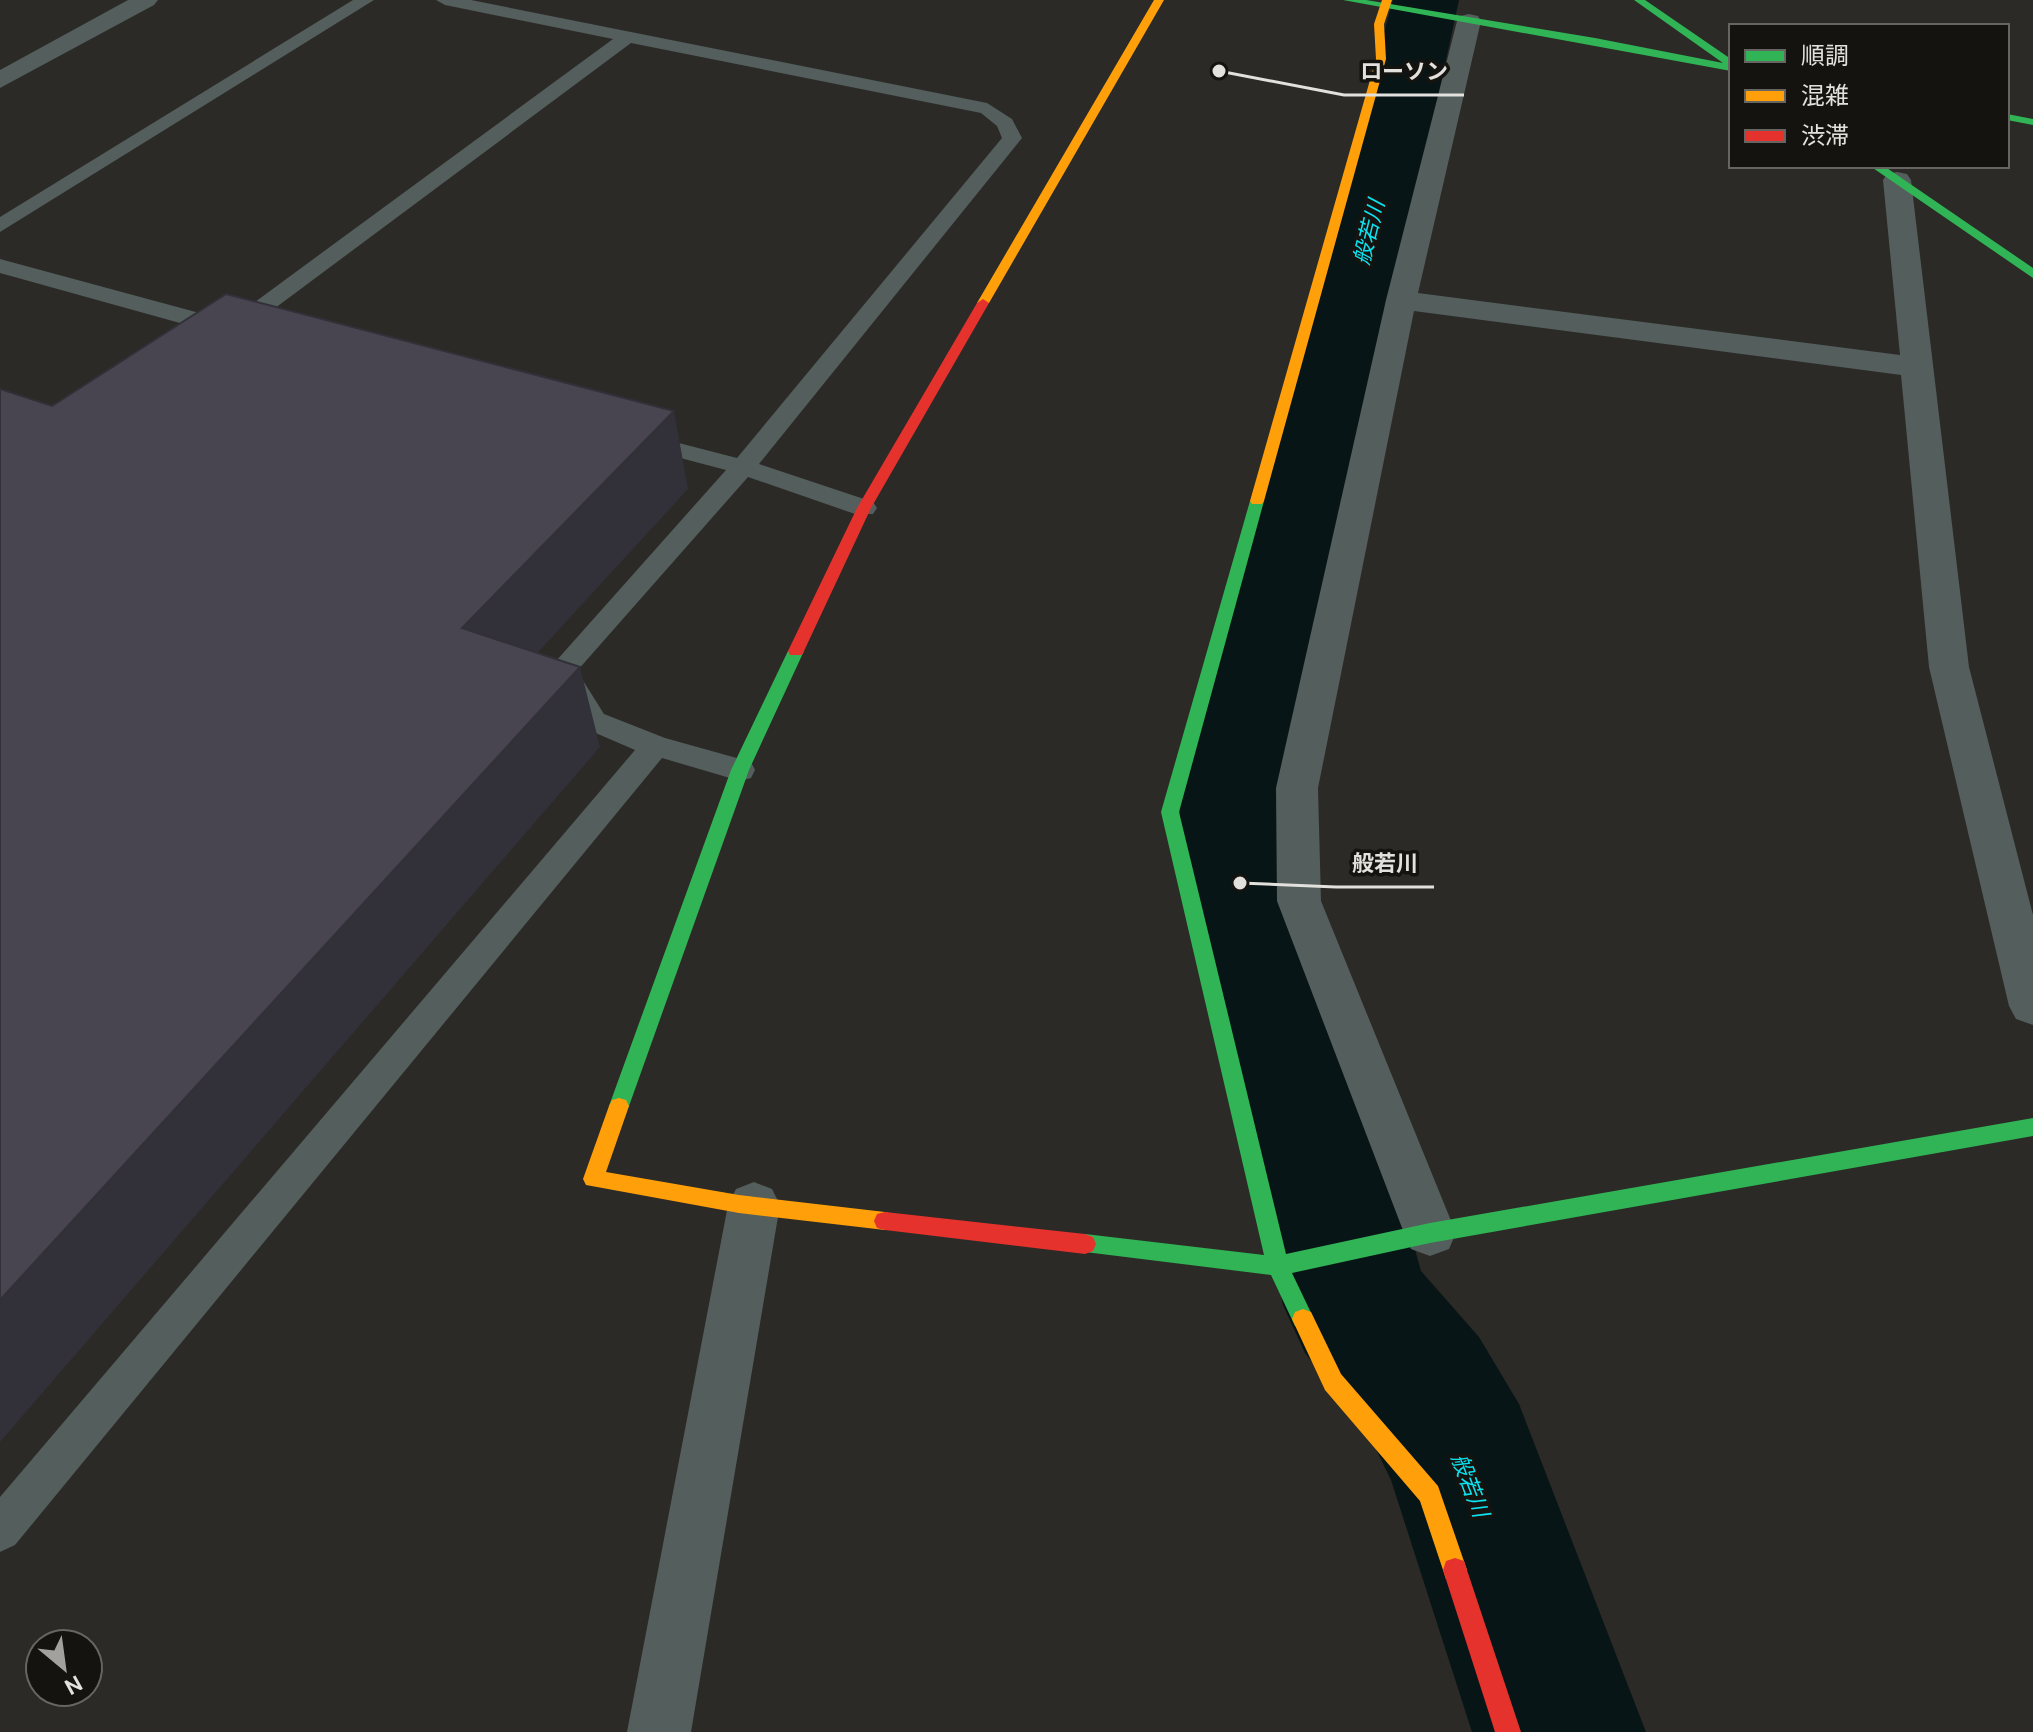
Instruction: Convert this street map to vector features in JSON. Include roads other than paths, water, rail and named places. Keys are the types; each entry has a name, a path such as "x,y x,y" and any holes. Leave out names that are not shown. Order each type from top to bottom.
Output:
{"street":[{"path":"0,80 146,0"},
{"path":"1159,0 864,508 740,770 593,1179 754,1205 1278,1266 1430,1233 2033,1127"},
{"path":"1348,0 1386,3 1469,21 1729,66"},
{"path":"1639,0 1729,65"},
{"path":"1386,3 1379,24 1381,59 1170,812 1278,1266 1333,1382 1430,1494 1508,1732"},
{"path":"1430,1233 1299,901 1297,788 1401,300 1469,21"},
{"path":"2009,117 2033,122"},
{"path":"1887,173 2033,274"},
{"path":"1887,173 1917,367 1949,667 2033,1006"},
{"path":"1401,300 1917,367"},
{"path":"659,1732 754,1205"}],"lane":[{"path":"0,226 365,0"},
{"path":"445,0 987,109 1005,123 1012,138 743,467 562,670 594,721 655,746 740,770"},
{"path":"209,346 627,37"},
{"path":"0,266 263,337"},
{"path":"623,435 743,467 864,508"},
{"path":"0,1530 655,746"}],"waterway":[{"name":"般若川","path":"1426,0 1238,758 1240,883 1310,1116 1357,1305 1425,1388 1463,1458 1559,1732"}],"place":[{"name":"ローソン","path":"1219,71"},
{"name":"般若川","path":"1240,883"}]}
